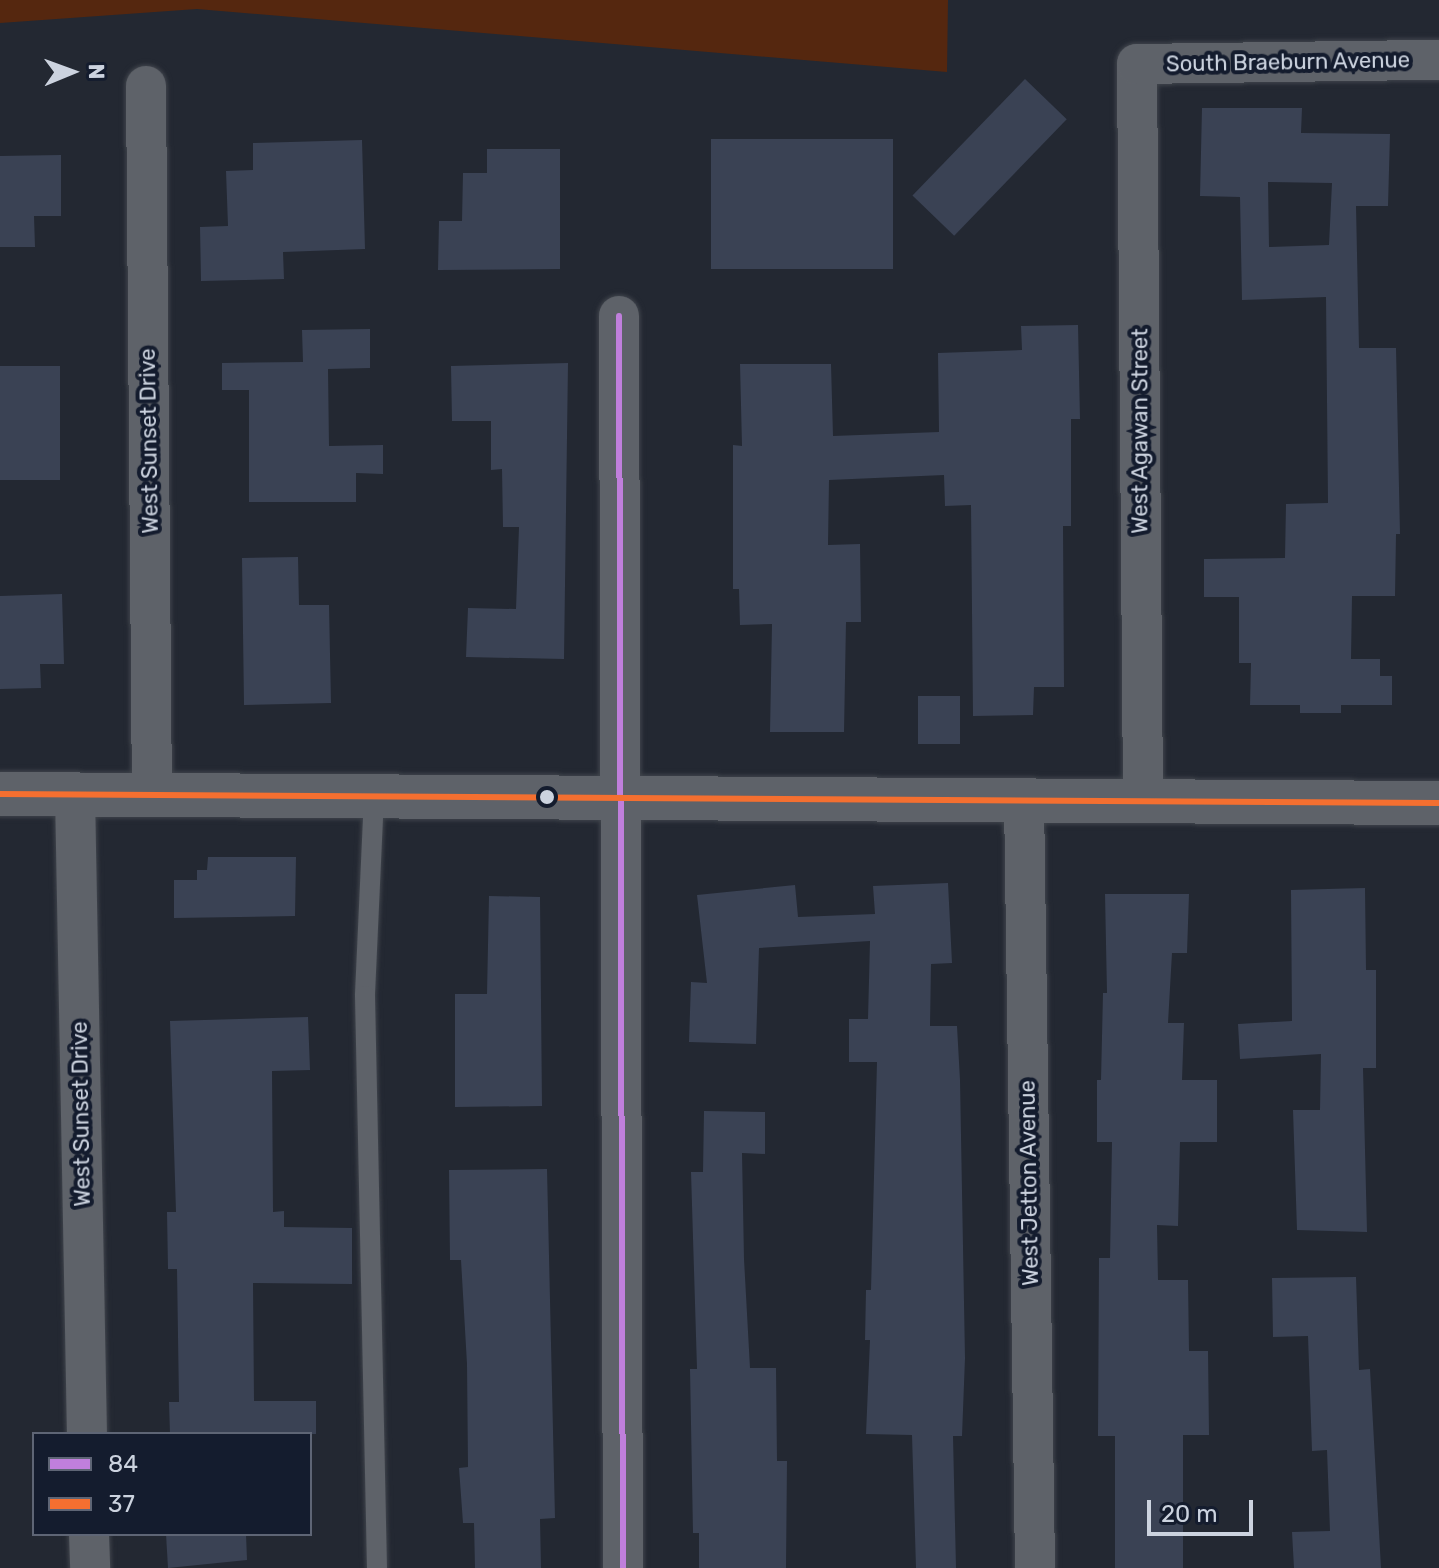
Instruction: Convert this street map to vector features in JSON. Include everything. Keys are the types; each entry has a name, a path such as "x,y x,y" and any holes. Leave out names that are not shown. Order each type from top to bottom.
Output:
{"street":[{"name":"South Braeburn Avenue","path":"1137,64 1439,60"},
{"name":"West Agawan Street","path":"1137,64 1143,797"},
{"name":"West Sunset Drive","path":"146,86 152,795"},
{"path":"619,316 618,796 623,1568"},
{"path":"0,794 1143,797 1439,803"},
{"name":"West Sunset Drive","path":"75,794 87,1432"},
{"name":"West Jetton Avenue","path":"1024,798 1035,1568"},
{"path":"89,1536 90,1568"}],"lane":[{"path":"374,796 365,996 377,1568"}],"shaded area":[{"path":"0,0 948,0 947,72 197,9 0,23"}],"building":[{"path":"1025,79 1067,119 954,236 912,196"},
{"path":"1202,108 1302,108 1301,133 1390,134 1388,206 1356,206 1359,348 1396,348 1400,534 1396,534 1395,596 1352,596 1351,659 1380,659 1380,676 1392,676 1392,705 1341,705 1341,713 1300,713 1300,705 1250,705 1251,663 1239,663 1239,597 1204,597 1204,559 1285,558 1286,504 1328,503 1326,297 1242,300 1240,197 1200,196","holes":["1268,182 1332,183 1329,245 1269,247"]},
{"path":"711,139 893,139 893,269 711,269"},
{"path":"362,140 365,249 283,252 284,279 201,281 200,227 228,226 226,171 253,170 253,143"},
{"path":"487,149 560,149 560,269 438,270 439,221 462,221 463,173 487,173"},
{"path":"61,155 61,216 34,216 35,247 0,247 0,156"},
{"path":"1078,325 1080,419 1071,419 1071,526 1063,526 1064,687 1034,687 1033,715 973,716 971,505 945,506 944,475 829,480 828,545 860,544 861,622 846,622 844,732 770,732 772,624 740,625 739,589 733,589 733,445 742,446 740,364 831,364 833,436 939,432 938,353 1022,350 1021,326"},
{"path":"370,329 370,368 328,369 329,446 383,445 383,474 356,473 356,502 249,502 249,390 222,390 222,363 303,362 302,330"},
{"path":"568,363 564,659 466,657 468,608 516,609 519,527 503,527 502,469 491,470 491,421 452,421 451,366"},
{"path":"0,366 60,366 60,480 0,480"},
{"path":"298,557 299,605 329,605 331,703 244,705 242,558"},
{"path":"62,594 64,664 40,664 41,688 0,689 0,596"},
{"path":"918,696 960,696 960,744 918,744"},
{"path":"208,857 296,857 295,916 174,918 174,880 197,880 197,870 207,870"},
{"path":"948,883 952,963 931,964 930,1026 957,1026 960,1080 965,1358 962,1436 953,1436 956,1568 916,1568 912,1435 866,1434 870,1340 865,1340 866,1290 871,1290 877,1062 849,1062 849,1019 868,1019 870,941 759,948 756,1044 689,1042 691,982 707,983 697,895 795,885 798,917 875,914 873,886"},
{"path":"1365,888 1366,970 1376,970 1376,1068 1363,1068 1367,1232 1297,1230 1293,1110 1320,1110 1321,1054 1240,1059 1238,1024 1292,1021 1291,890"},
{"path":"1105,894 1189,894 1187,953 1172,953 1168,1023 1184,1023 1182,1080 1217,1080 1217,1142 1180,1142 1178,1226 1157,1225 1158,1280 1188,1280 1189,1351 1208,1351 1209,1435 1183,1435 1183,1568 1115,1568 1115,1436 1098,1436 1099,1258 1110,1258 1112,1142 1097,1142 1097,1080 1101,1080 1103,993 1107,993"},
{"path":"489,896 540,897 542,1106 455,1107 455,994 487,994"},
{"path":"308,1017 310,1070 272,1071 273,1212 284,1211 284,1227 352,1228 352,1284 253,1283 254,1401 316,1401 316,1434 170,1432 169,1402 179,1402 177,1269 168,1269 167,1212 176,1212 170,1021"},
{"path":"704,1111 765,1112 765,1154 742,1153 744,1259 750,1368 776,1368 777,1461 787,1461 786,1568 699,1568 699,1533 693,1533 690,1369 697,1369 691,1172 703,1172"},
{"path":"547,1169 555,1518 540,1519 541,1568 475,1568 474,1523 463,1523 459,1468 468,1467 467,1364 461,1260 450,1260 449,1170"},
{"path":"1356,1277 1359,1370 1370,1369 1381,1568 1294,1568 1292,1532 1330,1531 1327,1450 1312,1451 1308,1336 1273,1337 1272,1278"},
{"path":"166,1536 246,1536 247,1560 168,1568"}],"transit line":[{"name":"84","path":"619,316 623,1568"},
{"name":"37","path":"0,794 1439,803"}]}
